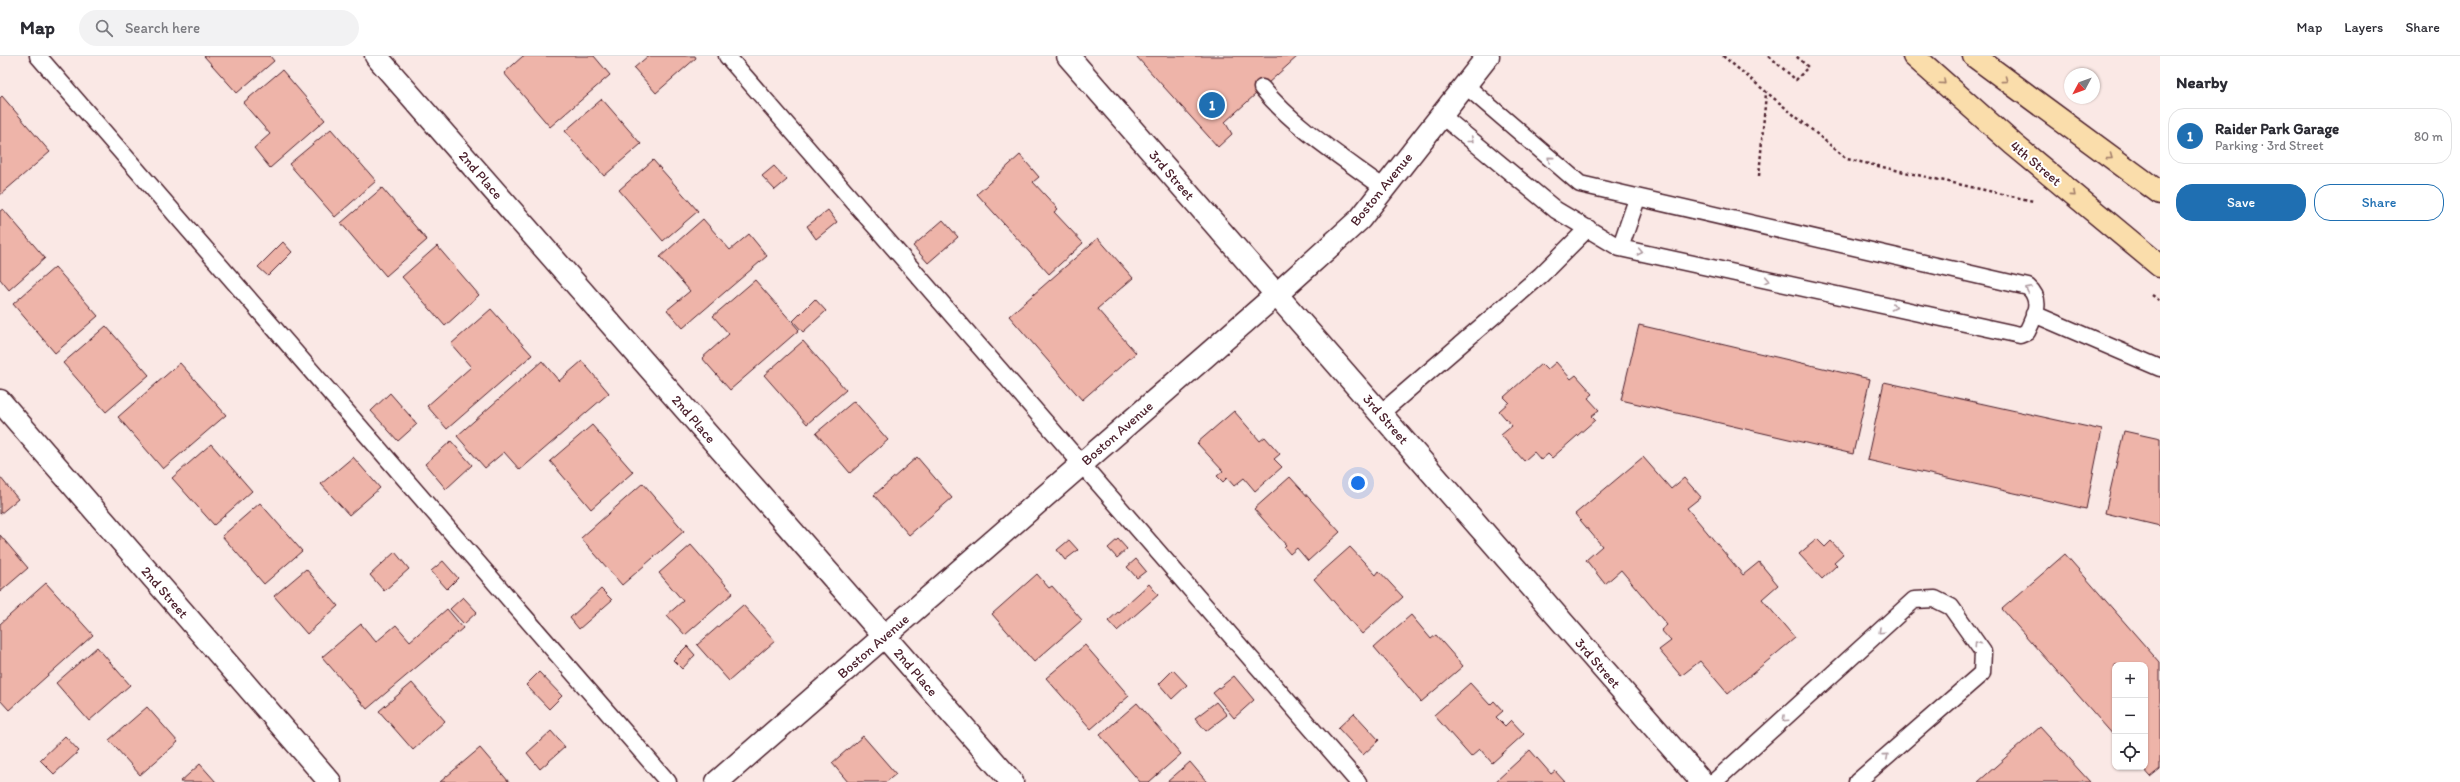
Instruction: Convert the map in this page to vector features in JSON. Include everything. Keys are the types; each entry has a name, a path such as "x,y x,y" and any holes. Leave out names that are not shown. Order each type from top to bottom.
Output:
{"main road":[{"name":"4th Street","path":"1914,56 2013,144 2160,266"},
{"path":"1974,56 2160,193"}],"street":[{"name":"2nd Place","path":"376,56 1012,782"},
{"name":"3rd Street","path":"1068,56 1278,294 1702,782"},
{"name":"Boston Avenue","path":"717,782 1278,294 1360,219 1488,56"},
{"name":"2nd Street","path":"0,402 330,782"}],"lane":[{"path":"38,56 668,782"},
{"path":"726,56 1358,782"},
{"path":"1441,115 1556,210 1620,248 2020,335 2027,332 2038,303 2035,293 2028,288 1636,199 1580,184 1465,85"},
{"path":"1262,88 1277,107 1384,188"},
{"path":"1620,248 1636,199"},
{"path":"1381,413 1541,275 1588,228"},
{"path":"2034,314 2160,368"},
{"path":"1714,782 1914,600 1935,599 1951,606 1983,652 1982,673 1857,782"}],"path":[{"path":"1723,56 1847,159 2035,201"},
{"path":"1769,56 1796,80 1808,67 1796,56"},
{"path":"1759,176 1766,92"},
{"path":"2149,293 2160,301"}],"building":[{"path":"204,56 270,56 274,61 237,93"},
{"path":"523,56 594,56 610,75 550,127 504,73"},
{"path":"648,56 695,56 696,58 656,93 634,68"},
{"path":"1136,56 1298,56 1225,122 1232,134 1218,147"},
{"path":"282,70 325,120 270,168 254,148 270,134 243,103"},
{"path":"2,96 50,152 0,195 0,98"},
{"path":"602,99 641,144 604,176 565,131"},
{"path":"331,129 376,181 335,217 289,164"},
{"path":"1020,155 1039,177 1033,182 1058,209 1054,212 1083,243 1049,274 977,194"},
{"path":"653,160 698,211 663,241 619,190"},
{"path":"774,166 787,180 775,190 762,176"},
{"path":"382,188 427,240 386,276 341,223"},
{"path":"3,209 45,258 9,290 0,279 0,211"},
{"path":"828,210 837,222 816,239 807,226"},
{"path":"703,219 730,250 749,234 767,256 683,328 667,310 690,291 660,257"},
{"path":"943,220 958,237 928,263 913,246"},
{"path":"1098,238 1133,278 1097,309 1136,353 1082,400 1009,316"},
{"path":"283,242 292,252 268,276 258,267"},
{"path":"437,246 479,295 445,326 402,277"},
{"path":"55,267 98,316 55,353 13,304"},
{"path":"755,280 799,330 730,390 702,358 729,334 713,316"},
{"path":"815,299 826,311 803,332 793,321"},
{"path":"491,309 532,355 447,429 427,406 471,367 451,344"},
{"path":"1639,325 1870,379 1853,454 1621,400"},
{"path":"106,326 149,375 106,412 63,363"},
{"path":"803,341 846,390 807,424 764,375"},
{"path":"542,361 559,381 582,361 609,393 520,470 504,452 485,468 457,436"},
{"path":"1556,362 1571,379 1576,375 1593,394 1588,398 1599,410 1591,416 1595,420 1552,458 1548,454 1541,460 1534,452 1524,461 1501,435 1512,426 1499,411 1509,402 1504,397 1541,364 1547,370"},
{"path":"180,363 226,415 163,469 118,417"},
{"path":"1884,382 2102,430 2086,509 1867,460"},
{"path":"390,393 417,424 398,441 371,411"},
{"path":"854,401 888,440 850,473 816,433"},
{"path":"1234,411 1260,441 1265,437 1280,454 1274,459 1282,467 1255,491 1244,478 1234,486 1227,478 1223,482 1217,476 1223,471 1197,443"},
{"path":"592,425 633,472 591,509 550,461"},
{"path":"2124,431 2160,439 2160,526 2105,513"},
{"path":"451,441 472,465 446,489 425,464"},
{"path":"211,444 252,491 214,525 172,478"},
{"path":"353,457 380,488 349,515 321,484"},
{"path":"917,457 952,498 909,535 874,495"},
{"path":"1643,457 1671,489 1684,478 1701,497 1687,508 1743,575 1759,562 1778,585 1762,599 1795,638 1728,694 1700,661 1681,676 1659,650 1671,641 1661,630 1667,625 1621,570 1605,584 1586,560 1602,546 1575,514"},
{"path":"0,477 18,499 0,514"},
{"path":"1290,477 1340,532 1308,561 1297,548 1290,554 1284,547 1286,545 1254,509"},
{"path":"643,483 684,531 622,585 581,538"},
{"path":"260,503 302,551 264,584 222,536"},
{"path":"0,535 28,568 0,592"},
{"path":"1118,539 1127,549 1117,558 1108,548"},
{"path":"1817,539 1825,547 1831,541 1843,554 1834,562 1837,565 1822,579 1799,554"},
{"path":"1069,540 1078,550 1065,560 1057,550"},
{"path":"691,545 733,593 685,635 667,615 683,601 659,573"},
{"path":"1350,547 1376,575 1379,571 1403,597 1362,634 1314,579"},
{"path":"395,552 409,569 384,591 370,575"},
{"path":"2065,554 2160,663 2160,769 2150,777 2144,770 2148,770 2148,662 2112,662 2112,734 2002,609"},
{"path":"1136,559 1146,571 1137,578 1127,567"},
{"path":"443,561 458,578 447,589 431,571"},
{"path":"306,569 338,606 307,634 274,596"},
{"path":"1037,574 1049,588 1052,586 1082,620 1034,662 992,614"},
{"path":"46,583 93,635 9,710 0,700 0,624"},
{"path":"1149,584 1158,595 1117,631 1108,621"},
{"path":"601,589 612,600 579,629 570,618"},
{"path":"463,597 477,612 464,624 450,609"},
{"path":"743,605 775,641 729,681 697,645"},
{"path":"447,609 463,628 367,709 322,657 361,624 376,642 396,625 410,641"},
{"path":"1411,615 1431,639 1436,635 1463,666 1421,702 1374,647"},
{"path":"1085,645 1129,696 1091,729 1046,678"},
{"path":"687,646 695,655 682,669 673,660"},
{"path":"97,647 130,685 89,721 56,683"},
{"path":"1173,670 1187,685 1172,699 1159,684"},
{"path":"539,672 562,696 549,709 526,685"},
{"path":"1234,676 1254,700 1234,718 1213,693"},
{"path":"412,683 445,721 413,750 379,711"},
{"path":"1470,683 1490,705 1494,701 1503,711 1496,717 1505,726 1511,720 1524,734 1492,763 1480,749 1471,757 1434,715"},
{"path":"1216,702 1227,715 1206,731 1195,718"},
{"path":"1137,703 1181,754 1149,782 1140,782 1100,735"},
{"path":"147,707 178,742 140,775 109,740"},
{"path":"1354,713 1379,740 1363,755 1338,728"},
{"path":"2040,727 2090,782 1978,782"},
{"path":"551,731 565,747 540,769 527,753"},
{"path":"65,736 79,751 54,774 40,760"},
{"path":"863,736 896,774 886,782 848,782 832,763"},
{"path":"480,748 509,782 440,782"},
{"path":"1530,750 1551,774 1555,771 1565,782 1495,782"},
{"path":"1190,762 1207,782 1167,782"},
{"path":"200,764 216,782 180,782"}],"place":[{"name":"Raider Park Garage","path":"1212,105"}]}
